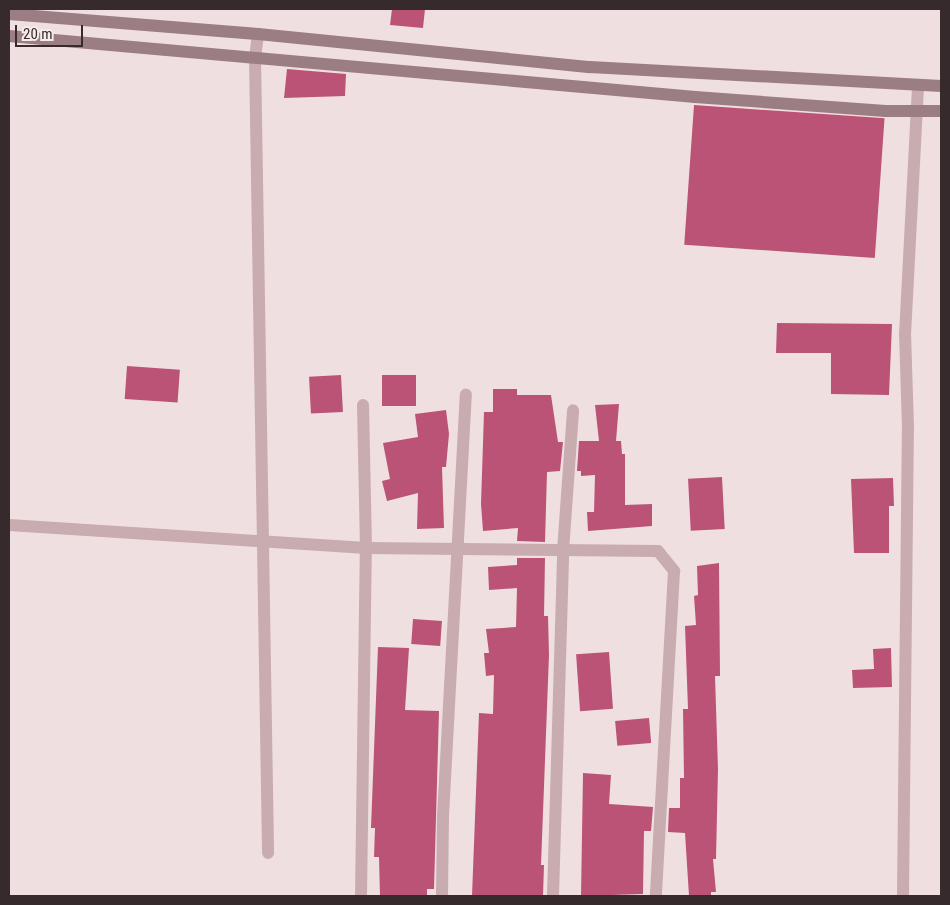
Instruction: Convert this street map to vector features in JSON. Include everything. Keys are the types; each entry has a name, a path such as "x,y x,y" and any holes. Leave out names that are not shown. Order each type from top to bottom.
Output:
{"street":[{"path":"9,14 258,34 590,67 941,86"},
{"path":"258,34 255,56 268,853"},
{"path":"9,36 255,56 588,88 917,111 941,111"},
{"path":"588,88 590,67"},
{"path":"903,896 908,428 905,335 918,86"},
{"path":"442,896 443,816 460,548 466,395"},
{"path":"361,896 366,548 363,405"},
{"path":"553,896 563,552 573,410"},
{"path":"9,525 262,543 366,548 460,548 563,552 658,551 674,571 656,896"}],"building":[{"path":"392,9 425,9 423,28 390,25"},
{"path":"287,69 346,74 345,96 284,98"},
{"path":"694,105 885,118 875,258 684,245"},
{"path":"777,323 892,324 889,395 831,394 831,353 776,353"},
{"path":"127,366 180,370 178,403 125,399"},
{"path":"341,375 343,412 311,414 309,377"},
{"path":"382,375 416,375 416,406 382,406"},
{"path":"493,389 517,389 517,395 551,395 558,442 563,442 560,471 547,472 545,542 517,541 518,528 483,531 481,504 484,412 493,412"},
{"path":"619,404 616,441 621,441 622,454 625,454 625,505 652,504 652,526 588,531 587,512 594,512 595,475 581,476 581,471 577,471 579,441 599,441 595,405"},
{"path":"446,410 449,434 446,467 442,467 444,528 417,529 418,493 387,501 382,481 390,479 383,443 418,437 415,414"},
{"path":"722,477 725,529 691,531 688,479"},
{"path":"893,478 894,506 889,506 889,553 854,553 851,479"},
{"path":"517,558 545,558 544,616 548,616 549,655 541,865 544,865 543,896 472,896 479,713 493,714 494,675 486,676 484,653 489,653 486,629 516,627 517,588 489,590 488,567 517,565"},
{"path":"719,563 720,676 715,676 718,769 716,859 713,859 716,892 711,892 711,896 689,896 685,833 668,832 669,808 680,808 680,778 684,778 683,709 688,709 685,626 696,625 694,596 698,595 697,566"},
{"path":"413,619 442,621 440,646 411,644"},
{"path":"378,647 409,648 405,710 439,711 434,889 427,889 427,896 380,896 379,857 374,857 375,828 371,828"},
{"path":"891,648 892,687 853,688 852,670 874,669 873,649"},
{"path":"609,652 613,709 580,711 576,654"},
{"path":"649,718 651,743 617,746 615,721"},
{"path":"583,773 611,775 609,804 653,807 651,831 644,831 643,894 581,896"}]}
